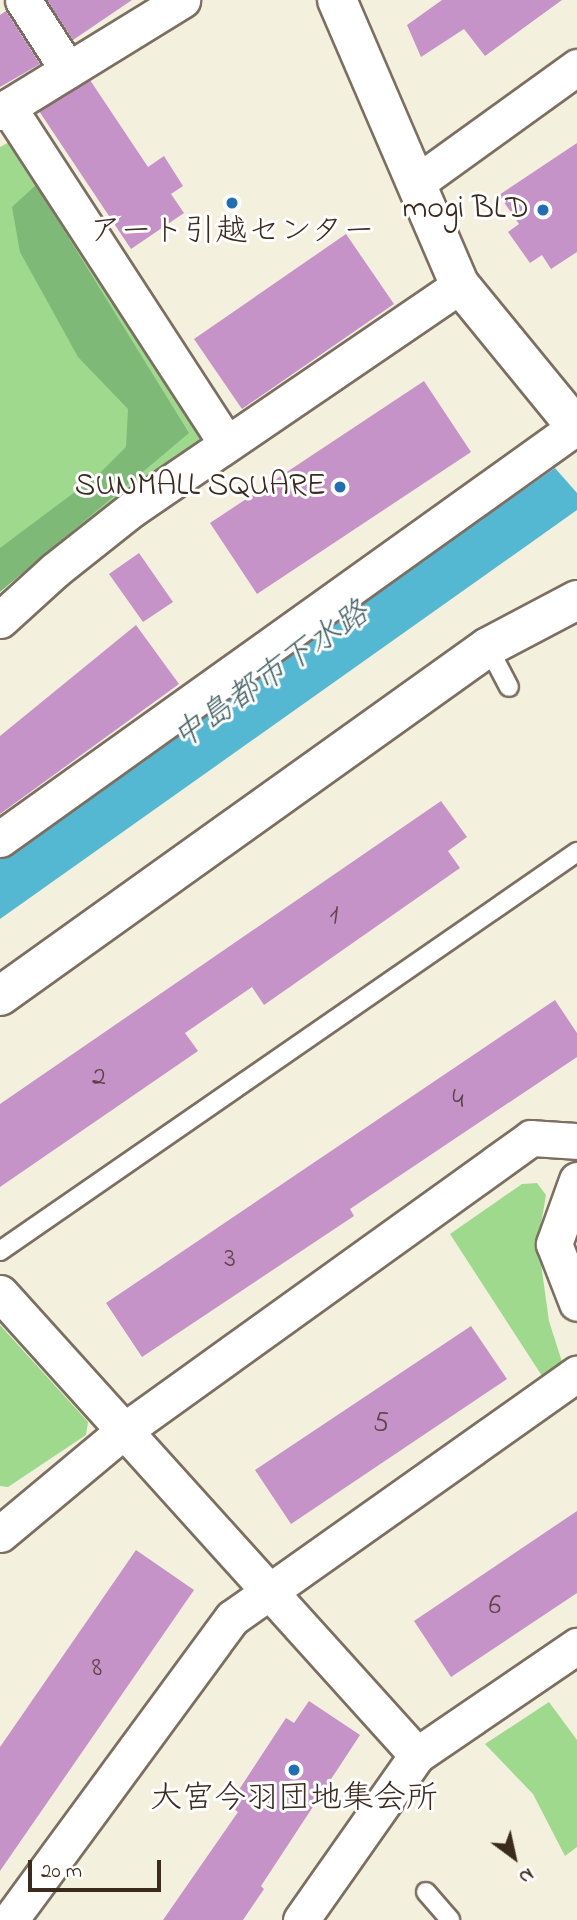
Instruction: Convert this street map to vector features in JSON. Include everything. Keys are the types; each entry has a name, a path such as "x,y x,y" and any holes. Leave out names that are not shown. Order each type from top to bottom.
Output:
{"street":[{"path":"23,0 68,70"},
{"path":"182,0 4,110 226,443"},
{"path":"0,839 577,428 460,285 337,0"},
{"path":"415,184 577,67"},
{"path":"0,620 55,569 138,519 226,443 460,285"},
{"path":"0,996 488,647 577,600"},
{"path":"1,1530 125,1430 531,1138 577,1141"},
{"path":"577,1180 554,1244 577,1303"},
{"path":"0,1293 417,1755"},
{"path":"10,1920 232,1618 267,1590 577,1374"},
{"path":"301,1920 417,1755 577,1646"}],"lane":[{"path":"488,647 509,687"},
{"path":"0,1251 577,852"},
{"path":"426,1892 450,1920"}],"green space":[{"path":"13,140 204,439 0,589 0,147"},
{"path":"36,185 189,433 0,592 0,548 99,474 126,447 128,409 78,357 20,252 12,207"},
{"path":"537,1183 546,1195 538,1242 549,1321 563,1365 544,1379 450,1234 522,1184"},
{"path":"0,1325 88,1422 86,1435 8,1487 0,1486"},
{"path":"549,1702 577,1740 577,1847 565,1856 533,1794 485,1744"}],"water":[{"name":"中島都市下水路","path":"555,468 577,493 577,510 0,919 0,856"}],"building":[{"path":"47,0 132,0 73,40"},
{"path":"442,0 562,0 485,56 464,29 421,57 407,25"},
{"path":"6,11 40,64 0,87 0,15"},
{"path":"90,80 148,167 164,156 183,186 171,194 184,213 131,249 39,111"},
{"name":"mogi BLD","path":"577,143 577,252 551,269 542,255 530,263 508,232 519,224 499,195"},
{"path":"346,234 394,304 242,409 194,339"},
{"name":"SUNMALL SQUARE","path":"424,381 471,452 257,594 210,523"},
{"path":"139,553 173,602 143,622 109,574"},
{"path":"136,625 179,684 0,814 0,736"},
{"path":"441,801 467,837 448,851 460,868 264,1005 252,987 185,1033 198,1051 0,1187 0,1104"},
{"path":"555,1000 577,1033 577,1057 350,1209 354,1216 142,1357 106,1303"},
{"path":"471,1326 507,1379 291,1524 255,1470"},
{"path":"577,1511 577,1593 451,1677 414,1621"},
{"path":"136,1550 194,1590 0,1871 0,1747"},
{"path":"309,1701 360,1735 261,1886 264,1889 243,1920 163,1920 238,1812 229,1805 286,1718 294,1723"}],"place":[{"name":"アート引越センター","path":"232,203"},
{"name":"mogi BLD","path":"543,210"},
{"name":"SUNMALL SQUARE","path":"340,487"},
{"name":"大宮今羽団地集会所","path":"294,1770"}]}
